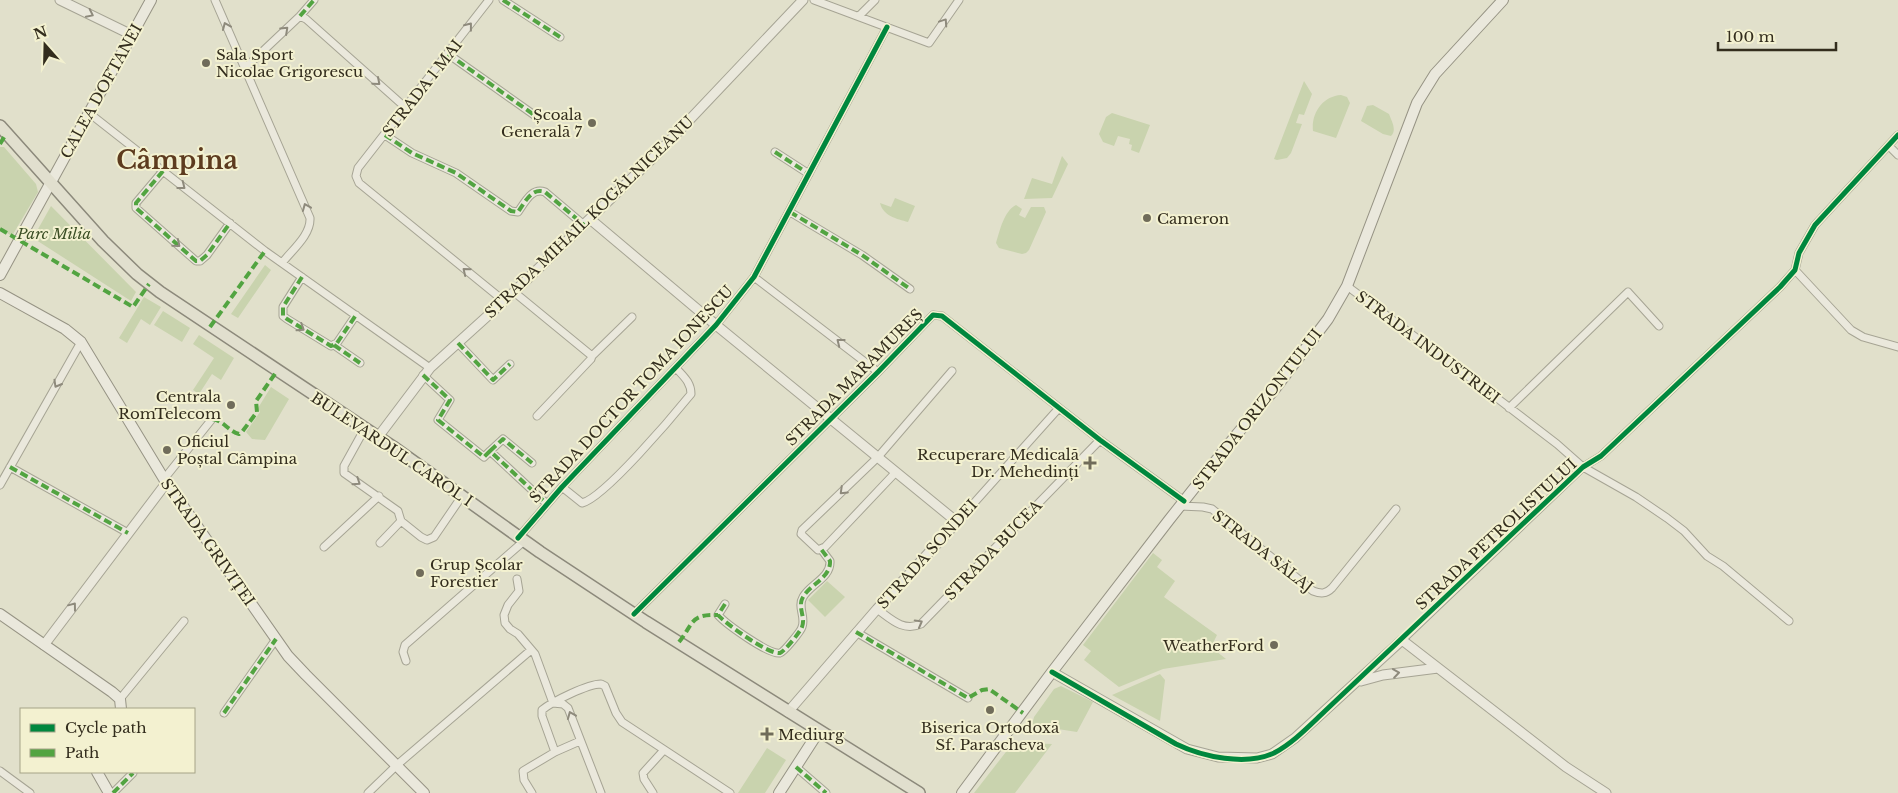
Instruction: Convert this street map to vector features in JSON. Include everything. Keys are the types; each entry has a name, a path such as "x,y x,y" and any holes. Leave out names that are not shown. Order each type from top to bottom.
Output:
{"main road":[{"name":"CALEA DOFTANEI","path":"0,275 151,0"},
{"name":"STRADA ORIZONTULUI","path":"962,793 1052,672 1328,319 1347,286 1416,103 1435,74 1503,0"},
{"name":"BULEVARDUL CAROL I","path":"0,126 110,247 149,284 215,330 365,428 521,540 788,712 919,793"},
{"name":"STRADA GRIVIȚEI","path":"0,293 65,329 81,342 166,481 276,639 306,675 424,793"},
{"path":"0,614 121,704"},
{"path":"779,793 819,731"},
{"path":"98,773 111,793"}],"street":[{"path":"60,0 132,35"},
{"path":"215,0 310,218 307,232 282,262"},
{"path":"244,68 300,16 314,0"},
{"name":"STRADA 1 MAI","path":"489,0 385,136 358,168 356,176 359,183 504,301"},
{"path":"503,0 560,37"},
{"name":"STRADA MIHAIL KOGĂLNICEANU","path":"378,437 423,375 587,222 678,132 803,0"},
{"path":"814,0 929,43 959,0"},
{"path":"859,16 874,0"},
{"path":"300,16 306,19 406,108"},
{"name":"STRADA DOCTOR TOMA IONESCU","path":"406,661 402,652 405,645 521,540 562,487 716,325 754,277 887,28"},
{"path":"448,54 537,117"},
{"path":"89,113 302,277 430,368"},
{"path":"385,136 412,153 456,173 511,211 518,212 535,191 545,192 587,222 716,325 957,522"},
{"name":"STRADA PETROLISTULUI","path":"1052,672 1187,749 1211,756 1244,759 1264,757 1280,749 1295,738 1356,683 1583,467 1601,456 1780,287 1794,270 1799,253 1815,225 1898,136"},
{"path":"1888,146 1898,155"},
{"path":"775,152 809,174"},
{"path":"163,171 136,203 136,208 196,261 200,261 207,255 230,223"},
{"path":"790,212 862,256 910,289"},
{"path":"1794,270 1851,330 1863,337 1898,347"},
{"path":"302,277 283,307 284,316 327,345 334,346 360,363"},
{"path":"754,277 878,372"},
{"name":"STRADA INDUSTRIEI","path":"1347,286 1557,444 1583,467 1636,497 1667,518 1684,531 1707,556 1723,566 1789,621"},
{"path":"514,292 592,356"},
{"name":"STRADA INDUSTRIEI","path":"1509,408 1628,292 1659,326"},
{"path":"334,346 356,314"},
{"name":"STRADA MARAMUREȘ","path":"634,614 878,372 930,316 938,315 1182,504"},
{"path":"537,416 591,360 592,356 632,317"},
{"path":"0,486 81,342"},
{"path":"458,342 493,380 510,364"},
{"path":"562,487 582,503 587,502 626,467 691,394 688,381 676,368"},
{"path":"896,472 822,549 814,548 801,534 802,530 878,457 952,371"},
{"path":"423,375 450,400 438,420 484,457 503,439 532,463"},
{"name":"STRADA SONDEI","path":"788,712 877,608 1059,408"},
{"path":"44,645 212,419"},
{"path":"365,428 343,470 398,511 401,521 421,537 428,540 434,537 462,496"},
{"name":"STRADA BUCEA","path":"877,608 900,626 909,628 921,624 1100,440"},
{"path":"490,451 547,504"},
{"path":"10,467 128,533"},
{"path":"324,547 379,496"},
{"name":"STRADA SĂLAJ","path":"1182,504 1212,509 1313,591 1318,593 1324,593 1332,588 1396,509"},
{"path":"380,543 401,521"},
{"path":"725,604 718,615 723,621 738,632 776,652 783,651 802,629 803,621 800,604 802,598 828,570 830,562 822,549"},
{"path":"517,579 520,587 519,591 508,605 504,619 507,626 518,634 536,655 552,703"},
{"path":"121,704 184,621"},
{"path":"856,632 968,698"},
{"path":"224,713 276,639"},
{"path":"1402,640 1566,767 1606,793"},
{"path":"368,793 397,765 530,650"},
{"path":"1356,683 1383,674 1438,668"},
{"path":"555,752 542,712 544,708 592,686 601,684 605,686 616,713 622,722 730,793"},
{"path":"552,703 563,704 568,708 601,793"},
{"path":"532,793 524,780 523,771 555,752 580,741"},
{"path":"653,793 644,779 643,773 663,750"},
{"path":"796,766 826,793"},
{"path":"0,771 30,793"},
{"path":"111,793 132,773"}],"green space":[{"path":"1304,81 1312,94 1304,115 1299,114 1296,123 1302,124 1291,153 1287,158 1274,159"},
{"path":"1341,95 1347,97 1350,103 1336,138 1313,131 1316,112 1324,102"},
{"path":"1373,105 1389,114 1394,129 1391,136 1383,134 1361,121 1367,106"},
{"path":"1112,113 1150,125 1139,153 1131,150 1130,139 1118,136 1114,146 1103,142 1099,134 1106,117"},
{"path":"0,147 4,147 36,184 38,192 12,236 0,229"},
{"path":"1062,156 1068,164 1052,198 1024,199 1032,178 1052,184"},
{"path":"895,198 915,206 908,222 899,220 884,211 880,203 891,207"},
{"path":"1016,205 1022,209 1019,215 1025,218 1031,207 1044,207 1046,212 1029,250 1022,254 999,248 996,243 1005,216"},
{"name":"Parc Milia","path":"51,206 136,292 131,301 33,238"},
{"path":"265,265 271,270 238,318 231,314"},
{"path":"144,297 161,307 150,325 141,319 127,343 119,338"},
{"path":"163,311 190,328 182,342 154,325"},
{"path":"199,335 234,358 221,380 212,374 199,394 193,390 214,358 193,344"},
{"path":"271,387 289,399 265,440 252,439 246,432 260,412 258,408"},
{"path":"1153,553 1162,560 1157,567 1175,581 1164,597 1217,635 1211,647 1226,659 1163,669 1119,687 1084,660 1091,651 1083,645"},
{"path":"827,581 845,597 825,617 808,600"},
{"path":"1160,674 1165,680 1160,721 1112,695"},
{"path":"1061,686 1093,702 1077,732 1032,725 1034,717 1054,689"},
{"path":"1024,743 1052,744 1015,793 974,793 1009,748"},
{"path":"767,748 786,760 765,793 738,793"}],"marked path":[{"path":"300,16 314,0"},
{"path":"503,0 560,37"},
{"path":"448,54 537,117"},
{"path":"0,144 6,134"},
{"path":"385,135 412,153 456,173 511,211 518,212 529,196 540,191 545,192 584,225"},
{"path":"775,152 809,174"},
{"path":"163,171 136,203 136,208 196,261 200,261 207,255 230,223"},
{"path":"790,212 862,255 910,289"},
{"path":"0,229 133,307 149,284"},
{"path":"210,327 265,251"},
{"path":"302,277 283,307 283,316 287,319 331,346 337,343 356,315"},
{"path":"458,343 493,380 510,364"},
{"path":"334,345 360,363"},
{"path":"212,419 219,421 235,433 239,434 242,432 257,412 256,401 277,371"},
{"path":"423,375 450,400 438,420 484,457 490,451 547,504"},
{"path":"490,451 503,439 532,463"},
{"path":"10,467 128,533"},
{"path":"725,604 718,615 738,632 767,649 780,653 799,633 802,627 801,601 803,597 824,576 829,567 830,561 821,549"},
{"path":"679,642 697,618 718,615"},
{"path":"856,632 968,698 982,690 989,689 1023,713"},
{"path":"224,713 276,639"},
{"path":"796,767 826,793"},
{"path":"113,793 133,773"}],"cycle path":[{"path":"518,538 562,487 716,325 754,277 887,27"},
{"path":"1052,672 1187,749 1211,756 1238,759 1263,757 1281,749 1307,728 1583,467 1601,456 1780,287 1795,270 1799,253 1815,225 1898,135"},
{"path":"634,614 933,315 942,316 1100,440 1184,501"}],"place":[{"name":"Sala Sport Nicolae Grigorescu","path":"206,63"},
{"name":"Școala Generală 7","path":"592,123"},
{"name":"Cameron","path":"1147,218"},
{"name":"Centrala RomTelecom","path":"231,405"},
{"name":"Oficiul Poștal Câmpina","path":"167,450"},
{"name":"Recuperare Medicală Dr. Mehedinți","path":"1090,463"},
{"name":"Grup Școlar Forestier","path":"420,573"},
{"name":"WeatherFord","path":"1274,645"},
{"name":"Biserica Ortodoxă Sf. Parascheva","path":"990,710"},
{"name":"Mediurg","path":"767,734"}],"district":[{"name":"Câmpina","path":"177,160"}]}
